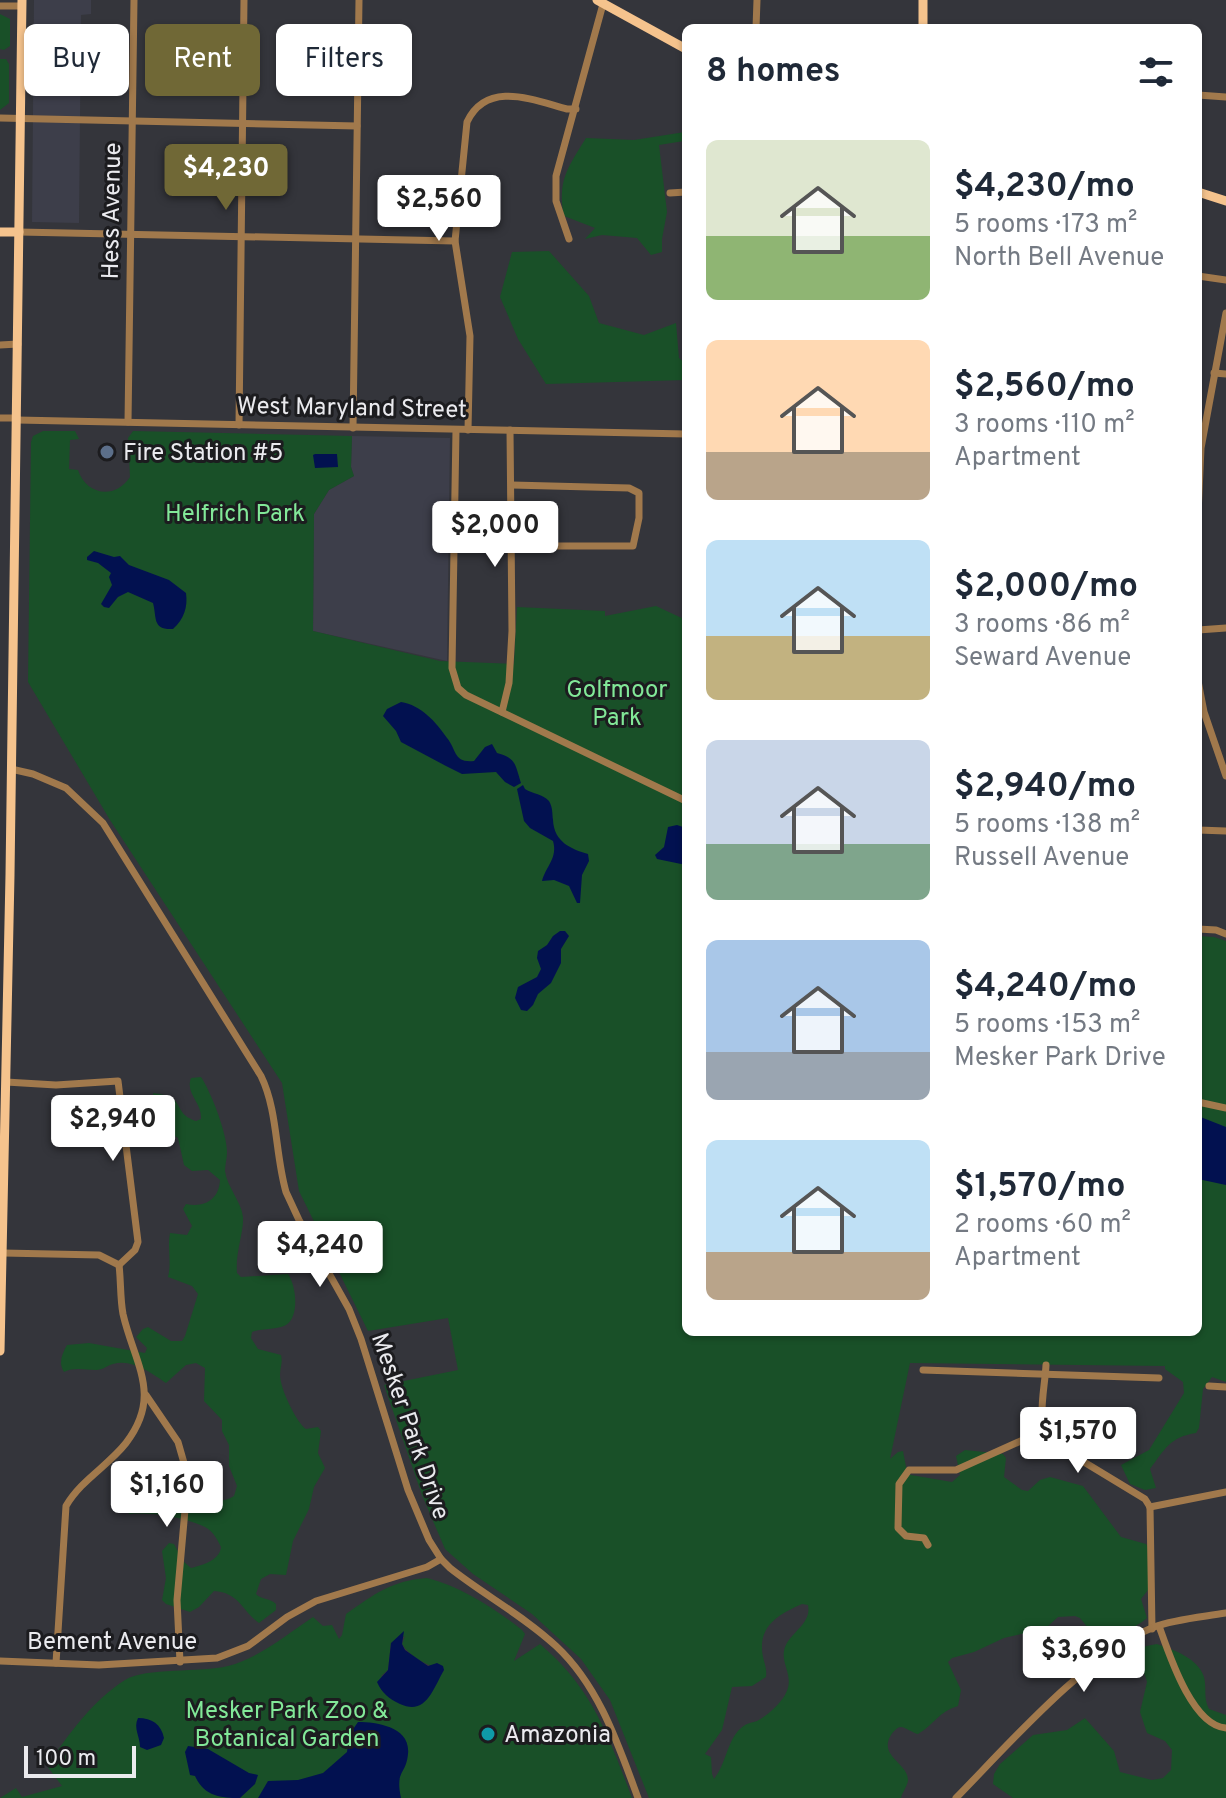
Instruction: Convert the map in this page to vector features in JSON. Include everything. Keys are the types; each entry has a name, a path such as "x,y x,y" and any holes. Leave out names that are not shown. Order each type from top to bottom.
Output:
{"main road":[{"path":"923,0 923,24"},
{"path":"600,2 682,47"},
{"path":"0,1351 6,1082 5,875 11,769 22,3"},
{"path":"1202,193 1226,201"},
{"path":"0,232 19,232"}],"street":[{"name":"Hess Avenue","path":"128,422 134,0"},
{"path":"239,425 244,0"},
{"path":"353,428 359,0"},
{"path":"756,24 757,0"},
{"path":"569,239 561,221 555,192 556,176 576,109 600,2"},
{"path":"0,6 22,3"},
{"path":"468,430 470,336 455,241 467,122 477,107 501,95 516,95 576,109"},
{"path":"1202,95 1226,97"},
{"path":"0,118 357,126"},
{"path":"670,193 682,192"},
{"path":"19,232 455,241"},
{"path":"1202,277 1226,280"},
{"path":"1202,433 1226,313"},
{"path":"0,345 18,344"},
{"path":"1214,373 1226,374"},
{"name":"West Maryland Street","path":"0,418 682,434"},
{"path":"456,430 454,680 466,695 682,799"},
{"path":"502,712 509,683 510,430"},
{"path":"511,546 633,546 638,529 639,493 629,488 512,485"},
{"path":"1202,630 1226,628"},
{"path":"1202,702 1226,776"},
{"name":"Mesker Park Drive","path":"11,769 33,774 66,788 103,823 261,1076 268,1093 286,1192 352,1317 408,1490 424,1529 441,1559 536,1629 573,1665 604,1714 638,1798"},
{"path":"1202,830 1226,831"},
{"path":"1202,930 1226,934"},
{"path":"6,1082 56,1085 118,1081 138,1242 133,1253 119,1265"},
{"path":"1202,1103 1226,1108"},
{"path":"3,1253 99,1255 119,1265"},
{"path":"119,1265 124,1318 139,1360 146,1395 178,1442 184,1463 185,1510 177,1600 180,1662"},
{"path":"1046,1365 1043,1427 1051,1442 1145,1499 1150,1507 1155,1627 1192,1701 1212,1725 1224,1728"},
{"path":"923,1370 1159,1378"},
{"path":"1209,1386 1226,1387"},
{"path":"56,1663 66,1506 77,1489 128,1440 135,1429 146,1395"},
{"path":"928,1545 924,1538 906,1536 898,1528 899,1484 904,1473 914,1468 934,1472 956,1470 1034,1435 1043,1427"},
{"path":"1150,1507 1226,1492"},
{"name":"Bement Avenue","path":"0,1661 99,1665 206,1660 248,1646 287,1617 316,1601 427,1567 441,1559"},
{"path":"956,1798 1084,1673 1121,1645 1155,1627 1226,1613"}],"shaded area":[{"path":"34,0 91,0 91,14 81,15 81,24 34,24"},
{"path":"33,96 80,96 79,223 32,222"},
{"path":"352,436 450,438 447,661 313,631 314,514 329,490 354,476 351,467"},
{"path":"315,454 337,454 338,467 315,468"},
{"path":"94,551 120,556 129,565 169,580 186,593 184,612 177,625 166,629 158,625 153,603 128,592 118,597 109,608 104,607 101,604 112,585 111,573 98,563 87,560"},
{"path":"401,702 427,715 462,760 474,761 485,747 492,744 497,753 514,763 521,783 514,787 496,772 462,774 401,742 383,716 387,709"},
{"path":"523,785 549,801 554,828 560,839 588,854 589,861 582,875 580,903 577,903 569,886 554,880 542,881 553,857 553,841 524,821 517,789"},
{"path":"668,827 682,827 682,864 657,859 655,855 664,847"},
{"path":"560,931 565,931 569,936 561,949 561,963 551,983 538,994 533,1005 527,1011 521,1010 515,998 518,987 537,977 541,969 538,951"},
{"path":"1202,1118 1226,1127 1226,1185 1202,1180"},
{"path":"404,1631 402,1644 405,1650 428,1666 437,1663 444,1670 428,1699 409,1707 392,1700 377,1682 388,1670 391,1643"},
{"path":"138,1718 148,1719 158,1726 164,1738 161,1745 147,1750 140,1747 136,1729"},
{"path":"358,1722 383,1725 399,1732 404,1738 408,1754 400,1777 401,1798 258,1798 268,1781 298,1780 323,1773 347,1752 349,1735"},
{"path":"188,1746 208,1749 258,1775 255,1784 240,1798 208,1792 195,1776 190,1775 185,1752"}],"green space":[{"path":"0,14 10,19 10,46 4,50 0,49"},
{"path":"0,59 6,59 9,64 9,103 0,110"},
{"path":"682,132 682,141 659,145 667,212 662,252 651,255 637,238 602,235 585,239 595,228 564,216 562,204 566,175 586,138 634,140"},
{"path":"549,251 589,296 599,323 644,335 676,323 682,380 546,384 518,339 500,297 512,252"},
{"path":"43,431 75,431 79,439 70,440 69,469 78,470 87,485 101,492 117,489 130,477 128,438 133,431 352,436 351,467 354,476 329,490 314,514 313,631 440,661 514,664 517,607 605,611 605,616 656,606 682,618 682,1336 1202,1336 1202,936 1226,941 1226,1382 1212,1377 1203,1389 1196,1433 1174,1441 1164,1450 1150,1469 1156,1488 1145,1490 1130,1484 1121,1465 1149,1450 1184,1393 1183,1382 1165,1366 910,1363 890,1459 903,1451 907,1472 911,1475 952,1482 960,1475 956,1456 965,1450 1003,1454 1006,1458 1004,1477 1022,1490 1028,1491 1040,1480 1050,1477 1083,1486 1121,1537 1146,1544 1149,1548 1151,1579 1141,1599 1147,1618 1101,1644 1080,1618 1058,1617 1046,1628 1004,1638 952,1658 948,1662 961,1690 958,1706 918,1734 898,1728 888,1742 891,1754 907,1774 908,1782 901,1798 649,1798 610,1700 581,1659 532,1614 473,1574 445,1549 422,1495 384,1385 458,1370 448,1318 368,1331 299,1191 282,1083 110,820 28,682 33,436","holes":["802,1604 808,1605 804,1622 785,1647 789,1682 785,1695 769,1713 744,1726 736,1734 714,1779 711,1757 705,1754 722,1730 732,1687 752,1686 766,1677 762,1647 771,1623"]},
{"path":"201,1077 221,1124 227,1154 226,1177 243,1217 237,1273 241,1277 288,1274 295,1293 295,1308 290,1321 282,1327 252,1332 251,1338 258,1349 281,1355 280,1375 286,1396 306,1429 318,1427 321,1431 318,1453 325,1468 314,1487 309,1509 293,1541 286,1575 270,1574 261,1579 256,1594 274,1602 276,1610 259,1623 235,1599 223,1592 214,1591 190,1612 166,1604 162,1600 166,1578 162,1551 169,1543 174,1544 183,1561 191,1568 214,1559 221,1547 210,1531 197,1523 167,1516 129,1514 121,1487 147,1469 160,1467 191,1472 192,1493 202,1498 219,1501 234,1496 237,1486 229,1466 229,1445 222,1431 222,1420 204,1401 205,1368 196,1363 186,1365 166,1383 127,1363 98,1370 64,1372 61,1365 67,1345 89,1343 145,1353 147,1348 136,1337 143,1329 148,1327 171,1341 182,1341 185,1336 198,1294 192,1286 168,1277 170,1233 187,1235 192,1226 183,1209 186,1204 199,1205 210,1201 217,1192 220,1180 208,1170 192,1171 184,1165 178,1138 160,1127 153,1093 176,1101 183,1113 196,1121 201,1119 201,1113 190,1084 191,1078"},
{"name":"Mesker Park Zoo & Botanical Garden","path":"427,1578 489,1606 522,1630 525,1634 514,1661 540,1644 558,1661 597,1714 632,1798 0,1798 16,1788 22,1797 62,1786 47,1766 91,1708 125,1680 146,1673 228,1666 251,1658 313,1617 323,1626 332,1625 339,1639 346,1614 366,1600 403,1582","holes":["405,1636 402,1644 420,1660 444,1670 426,1698 381,1676 388,1670 391,1643"]},
{"path":"1157,1644 1197,1665 1204,1677 1209,1709 1226,1715 1226,1798 1013,1798 993,1784 1000,1764 1033,1735 1067,1730 1085,1718 1114,1751 1120,1772 1152,1780 1163,1778 1171,1770 1172,1750 1165,1741 1147,1733 1140,1712 1147,1682 1138,1653 1146,1646"}],"place":[{"name":"Fire Station #5","path":"107,452"},
{"name":"Amazonia","path":"488,1734"}],"park label":[{"name":"Helfrich Park","path":"235,513"},
{"name":"Golfmoor Park","path":"617,703"}]}
